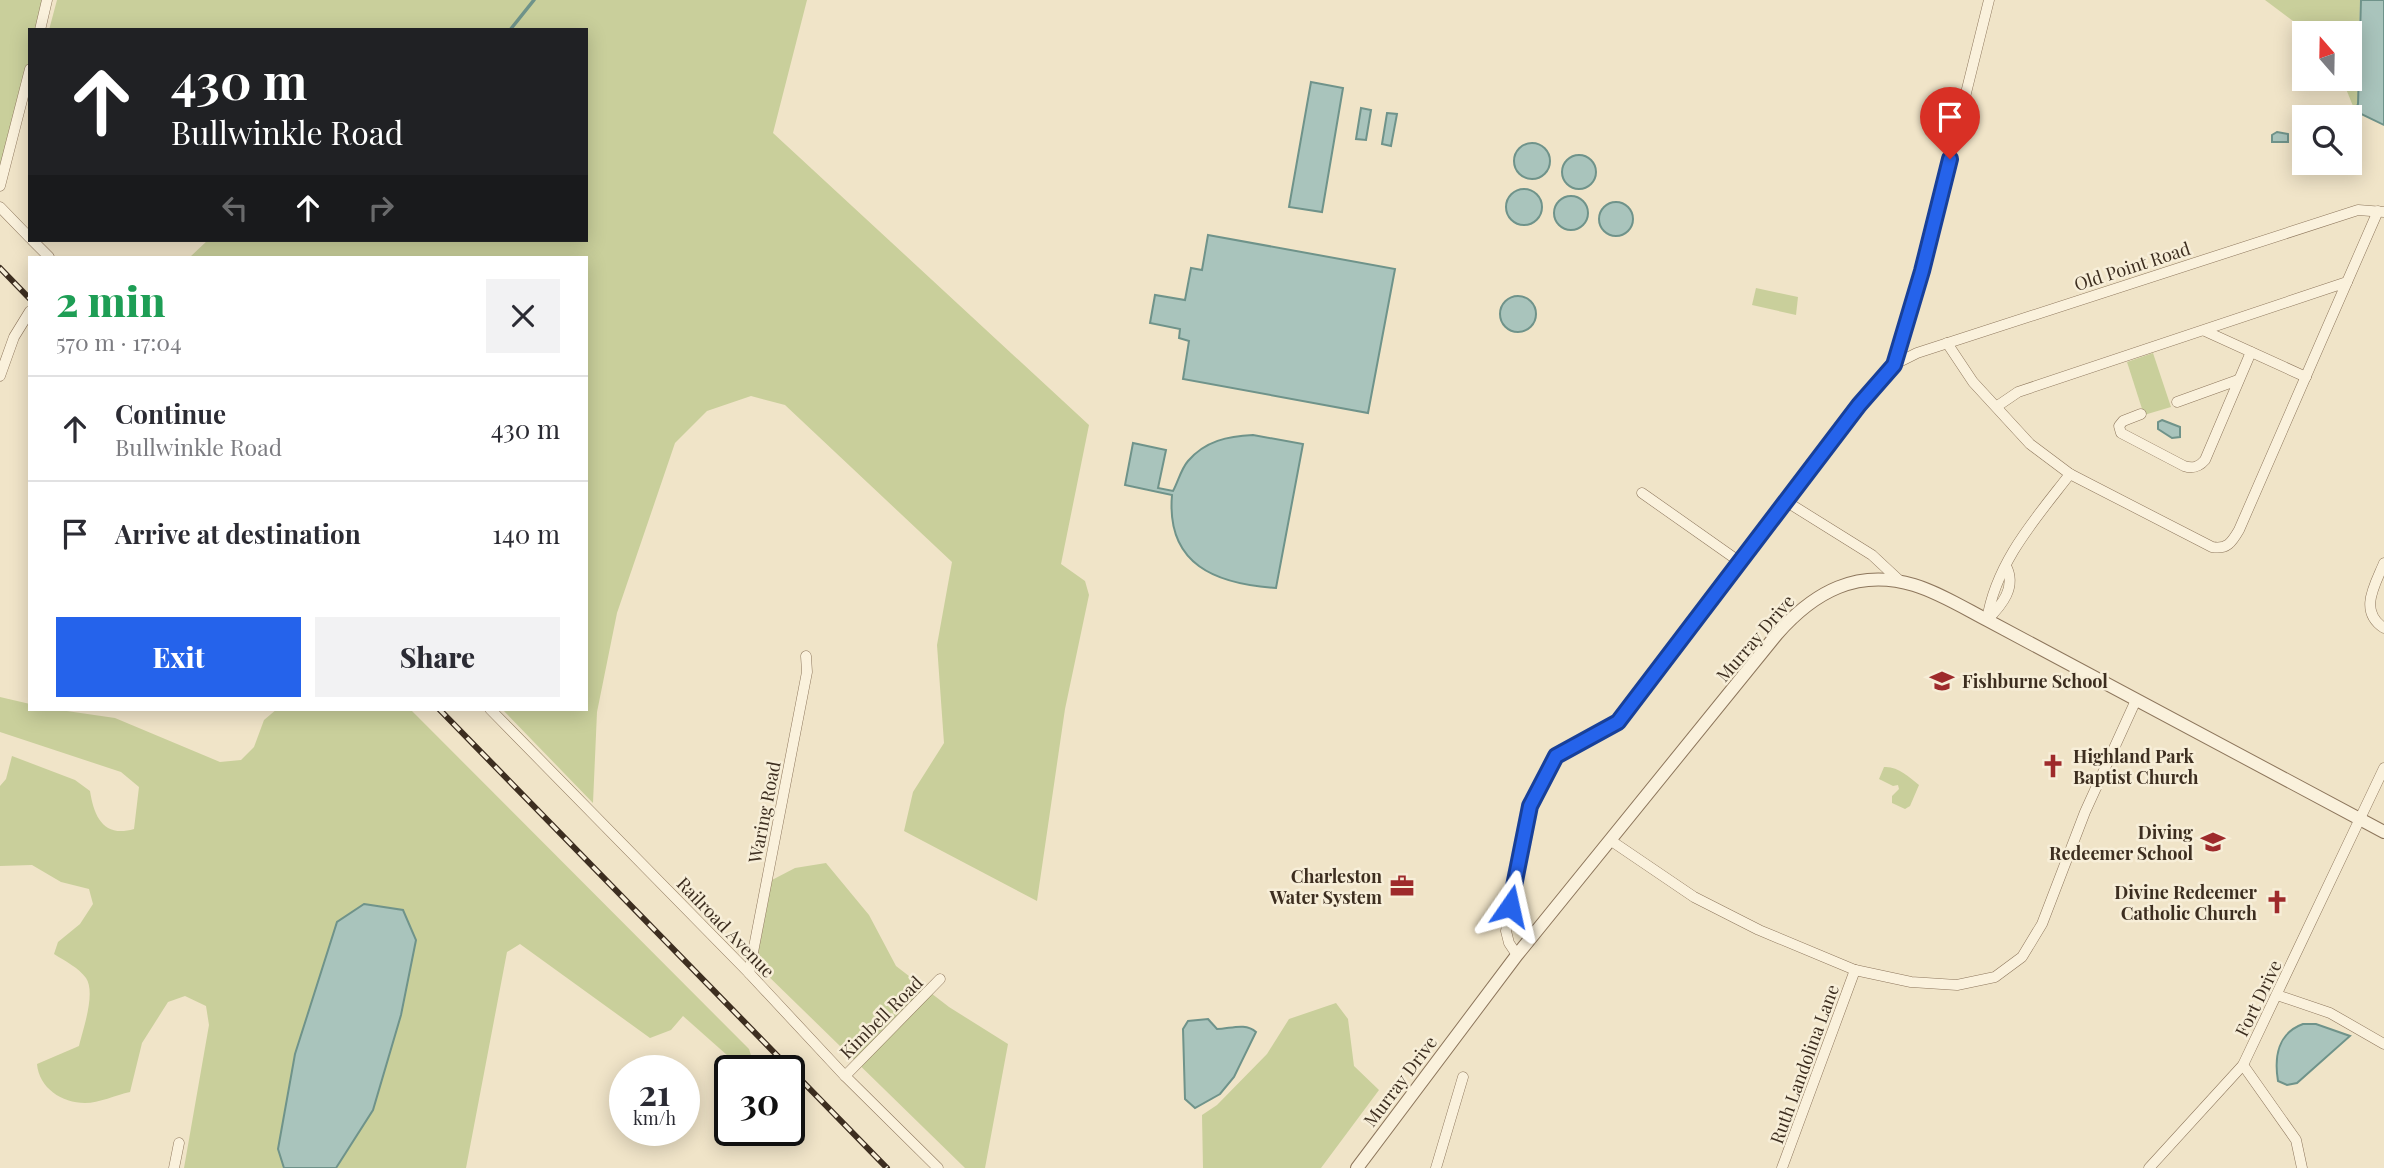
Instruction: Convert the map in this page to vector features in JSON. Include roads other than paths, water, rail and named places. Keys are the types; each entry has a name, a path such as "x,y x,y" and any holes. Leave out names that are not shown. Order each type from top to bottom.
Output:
{"street":[{"path":"40,28 47,0"},
{"path":"1517,955 1509,943 1506,930 1530,806 1556,756 1618,722 1859,405 1894,365 1922,271 1989,0"},
{"path":"0,186 28,77"},
{"path":"0,207 28,236"},
{"name":"Old Point Road","path":"1894,365 1917,353 2358,210 2381,211"},
{"path":"1947,343 1973,382 2030,444 2070,474 2212,547 2226,546 2233,541 2239,530 2347,282 2381,211"},
{"path":"34,242 48,256"},
{"path":"1996,407 2018,392 2347,282"},
{"path":"0,376 15,337 28,314"},
{"path":"2204,331 2306,377"},
{"path":"2141,414 2123,421 2119,426 2121,433 2180,465 2196,467 2205,460 2251,352"},
{"path":"2177,402 2238,380"},
{"path":"1987,620 1993,590 2025,532 2070,474"},
{"path":"1642,493 1740,562"},
{"path":"1787,502 1872,555 1902,582"},
{"path":"2384,563 2369,605 2373,618 2384,628"},
{"name":"Murray Drive","path":"1357,1168 1517,955 1777,634 1798,611 1840,586 1880,579 1902,582 1926,590 2384,832"},
{"name":"Waring Road","path":"749,973 807,672 806,656"},
{"path":"1610,840 1694,897 1759,930 1856,970 1911,982 1957,985 1994,977 2022,957 2042,924 2085,812 2136,700"},
{"name":"Railroad Avenue","path":"492,711 749,973 845,1076 938,1168"},
{"name":"Fort Drive","path":"2149,1168 2243,1065 2384,768"},
{"name":"Ruth Landolina Lane","path":"1782,1168 1856,970"},
{"name":"Kimbell Road","path":"845,1076 940,979"},
{"path":"2277,995 2330,1013 2384,1044"},
{"path":"2243,1065 2296,1140 2302,1168"},
{"path":"1436,1168 1463,1077"},
{"path":"174,1168 179,1143"}],"water":[{"path":"2361,0 2384,0 2384,125 2362,114 2362,105 2358,105 2358,91 2362,91"},
{"path":"1311,82 1343,88 1322,212 1289,207"},
{"path":"1361,108 1371,110 1366,140 1356,139"},
{"path":"1387,113 1397,114 1391,146 1382,144"},
{"path":"2277,132 2288,134 2288,142 2272,142 2272,135"},
{"path":"1532,143 1545,148 1550,161 1545,174 1532,179 1519,174 1514,161 1519,148"},
{"path":"1579,155 1591,160 1596,172 1591,184 1579,189 1567,184 1562,172 1567,160"},
{"path":"1524,189 1537,194 1542,207 1537,220 1524,225 1511,220 1506,207 1511,194"},
{"path":"1571,196 1583,201 1588,213 1583,225 1571,230 1559,225 1554,213 1559,201"},
{"path":"1616,202 1628,207 1633,219 1628,231 1616,236 1604,231 1599,219 1604,207"},
{"path":"1208,235 1395,269 1368,413 1183,379 1189,341 1179,338 1180,329 1150,323 1155,295 1185,300 1191,268 1202,270"},
{"path":"1518,296 1531,301 1536,314 1531,327 1518,332 1505,327 1500,314 1505,301"},
{"path":"2162,420 2180,427 2180,437 2172,438 2158,429 2158,422"},
{"path":"1253,435 1303,444 1276,588 1234,582 1199,566 1186,554 1177,538 1172,519 1172,495 1125,485 1133,443 1166,450 1158,488 1173,491 1186,464 1209,444 1226,438"},
{"path":"364,904 403,910 416,940 401,1015 373,1110 336,1168 284,1168 278,1149 295,1054 337,922"},
{"path":"1208,1019 1217,1029 1247,1027 1256,1032 1234,1077 1220,1094 1195,1108 1185,1099 1183,1029 1188,1021"},
{"path":"2303,1024 2316,1024 2350,1036 2297,1083 2287,1085 2278,1081 2280,1047 2288,1033"}],"waterway":[{"path":"512,28 534,0"}],"railway":[{"path":"0,268 28,297"},
{"path":"441,711 887,1168"}],"place":[{"name":"Fishburne School","path":"1942,681"},
{"name":"Highland Park Baptist Church","path":"2053,766"},
{"name":"Diving Redeemer School","path":"2213,842"},
{"name":"Charleston Water System","path":"1402,886"},
{"name":"Divine Redeemer Catholic Church","path":"2277,902"}]}
